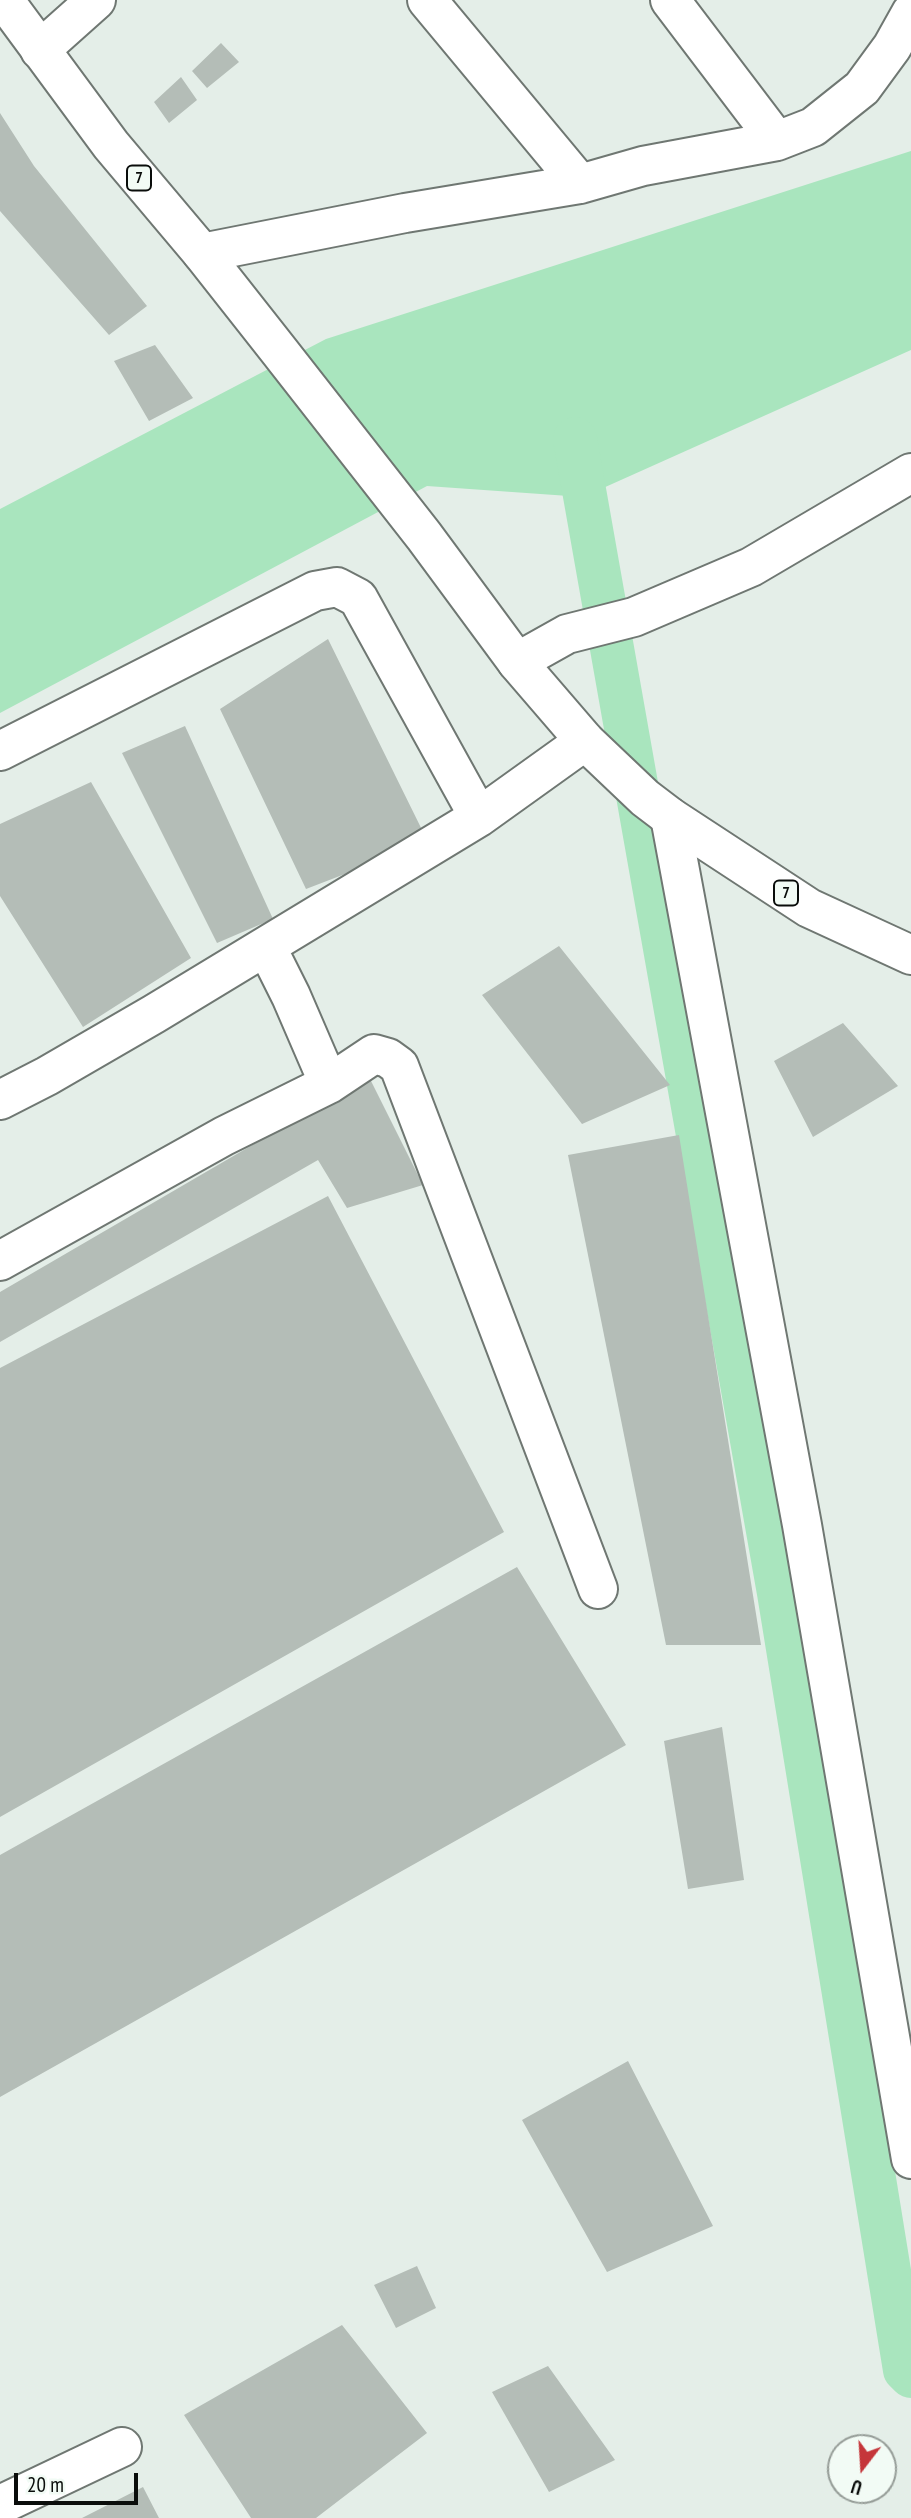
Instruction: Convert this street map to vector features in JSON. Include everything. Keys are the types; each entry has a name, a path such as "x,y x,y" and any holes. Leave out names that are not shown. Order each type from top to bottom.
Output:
{"main road":[{"name":"7","path":"4,0 111,145 202,253 280,352 424,536 517,662 588,744 645,798 670,817 809,908 911,955"},
{"path":"40,50 96,0"},
{"path":"427,0 580,184"},
{"path":"670,0 777,141"},
{"path":"202,253 405,213 580,184 643,166 777,141 813,127 862,88 892,47 911,13"},
{"path":"517,662 566,634 634,617 751,567 911,472"},
{"path":"0,751 315,591 337,587 358,598 479,817"},
{"path":"0,1100 47,1076 266,946 479,817 588,744"},
{"path":"670,817 802,1525 911,2159"},
{"path":"266,946 291,996 328,1084"},
{"path":"0,1261 224,1136 328,1084 374,1054 388,1058 400,1066 598,1589"},
{"path":"0,2505 122,2447"}],"shaded area":[{"path":"911,151 911,350 583,497 427,486 0,713 0,509 326,339"}],"building":[{"path":"221,43 239,62 207,88 192,71"},
{"path":"181,77 197,100 169,123 154,102"},
{"path":"0,113 34,166 147,306 109,335 0,211"},
{"path":"155,345 193,398 149,421 114,361"},
{"path":"328,639 428,842 306,889 220,709"},
{"path":"185,726 273,919 217,943 122,753"},
{"path":"91,782 191,958 83,1027 0,896 0,824"},
{"path":"559,946 670,1085 582,1124 482,995"},
{"path":"843,1023 898,1086 813,1137 774,1061"},
{"path":"369,1077 423,1185 347,1208 318,1160 0,1342 0,1292"},
{"path":"679,1135 761,1645 666,1645 568,1155"},
{"path":"328,1196 504,1532 0,1817 0,1368"},
{"path":"517,1567 626,1745 0,2097 0,1855"},
{"path":"722,1727 744,1880 688,1889 664,1741"},
{"path":"628,2061 713,2226 607,2272 522,2120"},
{"path":"417,2266 436,2308 396,2328 374,2285"},
{"path":"342,2325 427,2433 316,2518 251,2518 184,2415"},
{"path":"548,2366 615,2460 549,2492 492,2392"},
{"path":"143,2487 159,2518 82,2518"}],"waterway":[{"path":"575,439 779,1593 905,2370 911,2376"}]}
